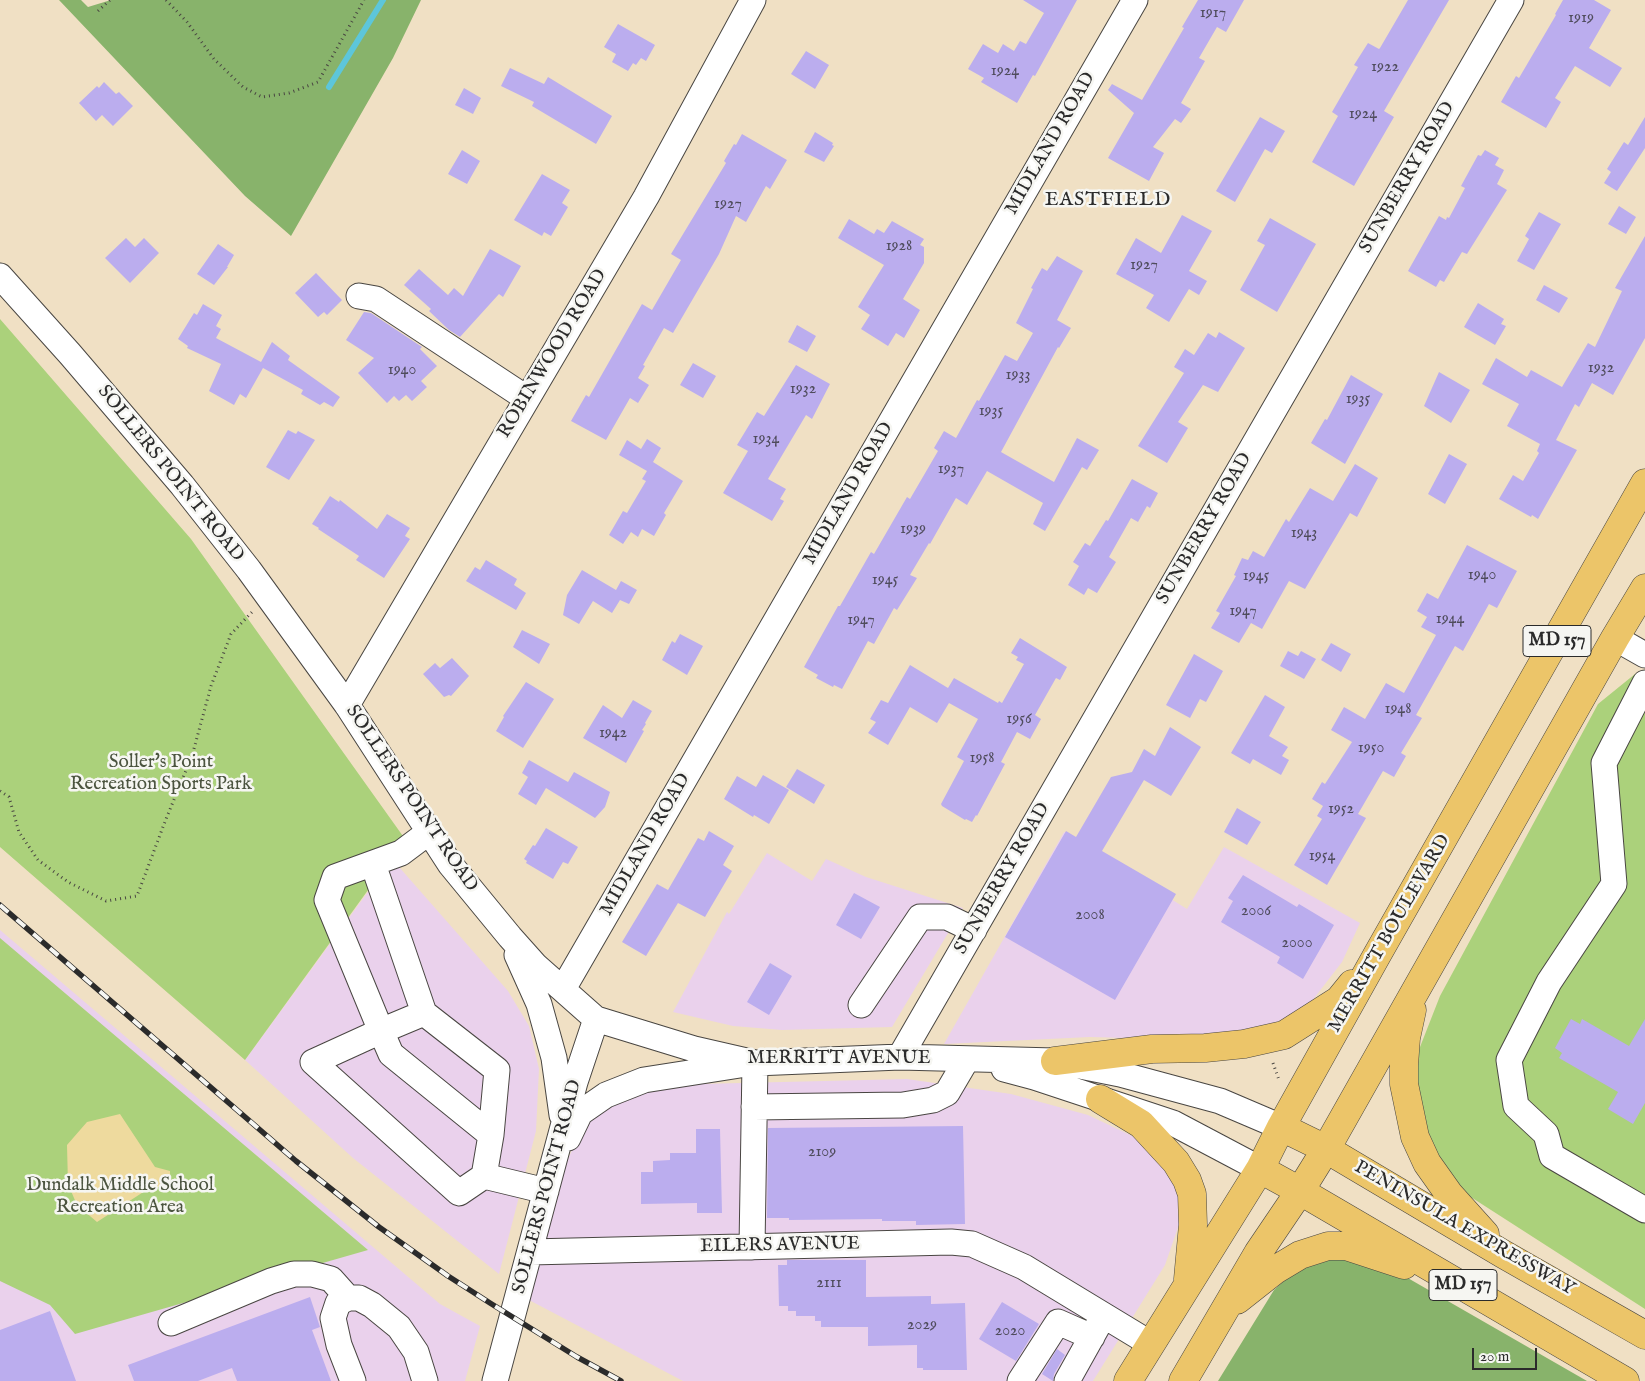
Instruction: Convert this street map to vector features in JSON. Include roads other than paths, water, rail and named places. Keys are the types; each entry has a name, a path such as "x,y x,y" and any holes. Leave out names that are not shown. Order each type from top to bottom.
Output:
{"main road":[{"name":"MERRITT BOULEVARD","path":"1128,1381 1260,1170 1281,1127 1645,483"},
{"name":"MD 157","path":"1503,1254 1449,1194 1426,1163 1415,1137 1405,1092 1404,1064 1406,1038 1416,990 1645,588"},
{"path":"1054,1061 1152,1049 1205,1048 1234,1045 1284,1035 1338,1000 1378,955"},
{"path":"1183,1381 1258,1253 1326,1149 1416,990"},
{"path":"1100,1099 1141,1124 1176,1162 1187,1180 1192,1194 1193,1225 1188,1284"},
{"name":"PENINSULA EXPRESSWAY","path":"1281,1127 1326,1149 1503,1254 1645,1334"},
{"name":"MD 157","path":"1260,1170 1300,1191 1625,1381"},
{"path":"1222,1313 1275,1270 1300,1255 1328,1246 1346,1246 1462,1285"}],"street":[{"name":"ROBINWOOD ROAD","path":"347,705 646,197 753,0"},
{"name":"MIDLAND ROAD","path":"563,989 1135,0"},
{"name":"SUNBERRY ROAD","path":"900,1057 1511,0"},
{"name":"SOLLERS POINT ROAD","path":"0,276 70,354 182,485 267,595 347,705 450,864 535,965 596,1019 563,1125 495,1381"},
{"path":"358,296 376,299 526,398"},
{"path":"1615,638 1645,655"},
{"path":"1645,683 1604,763 1614,884 1549,982 1510,1060 1516,1106 1546,1134 1552,1156 1645,1210"},
{"path":"429,832 401,852 335,877 327,900 390,1054 491,1135"},
{"path":"372,864 424,1013 497,1070 491,1135 484,1176 460,1193 313,1062 424,1013"},
{"path":"861,1005 920,918 948,918 974,930"},
{"path":"510,937 539,1004 554,1058 563,1125"},
{"name":"MERRITT AVENUE","path":"596,1019 694,1049 755,1063 900,1057 1054,1061 1120,1074 1220,1101 1281,1127"},
{"path":"754,1107 903,1105 933,1100 947,1093 967,1059"},
{"name":"MERRITT AVENUE","path":"967,1059 1034,1077 1173,1123 1260,1170"},
{"path":"553,1167 580,1113 606,1095 644,1080 755,1063 752,1247"},
{"path":"484,1176 546,1192"},
{"name":"EILERS AVENUE","path":"530,1252 951,1242 972,1244 1024,1267 1151,1344"},
{"path":"171,1323 270,1280 294,1274 312,1274 331,1280 348,1298"},
{"path":"353,1381 339,1345 333,1318 338,1302 348,1298 358,1298 372,1305 400,1327 416,1352 425,1381"},
{"path":"1067,1381 1104,1316"},
{"path":"1020,1381 1058,1322 1092,1337"}],"waterway":[{"path":"329,87 383,0"}],"railway":[{"path":"0,905 296,1161 379,1227 490,1303 577,1357 621,1381"}],"district":[{"name":"EASTFIELD","path":"1108,201"}],"park label":[{"name":"Soller's Point Recreation Sports Park","path":"161,774"},
{"name":"Dundalk Middle School Recreation Area","path":"120,1197"}]}
